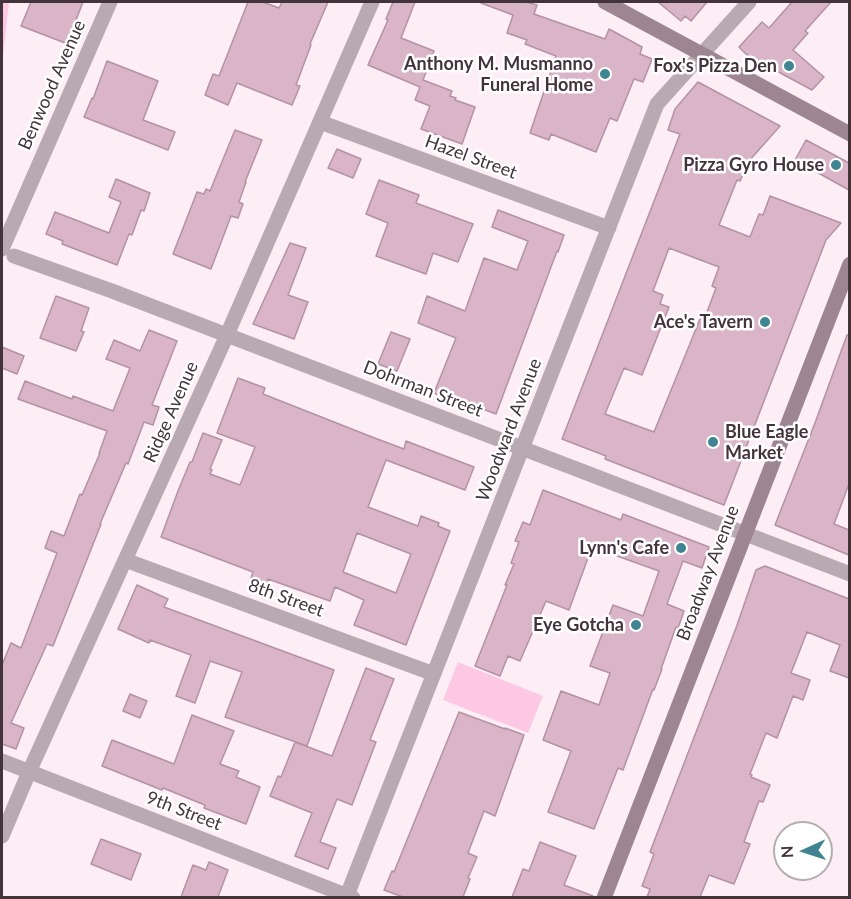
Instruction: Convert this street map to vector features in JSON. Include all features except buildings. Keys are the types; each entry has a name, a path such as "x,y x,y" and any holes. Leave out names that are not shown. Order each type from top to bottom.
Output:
{"street":[{"name":"Benwood Avenue","path":"8,253 110,2"},
{"name":"Ridge Avenue","path":"2,836 227,335 372,2"},
{"path":"605,2 849,134"},
{"name":"Woodward Avenue","path":"349,897 657,104 748,2"},
{"name":"Hazel Street","path":"320,122 609,228"},
{"name":"Dohrman Street","path":"8,253 849,574"},
{"name":"Broadway Avenue","path":"604,897 849,266"},
{"name":"8th Street","path":"125,560 434,674"},
{"name":"9th Street","path":"2,761 349,897"}],"shaded area":[{"path":"2,2 9,2 2,67"},
{"path":"458,662 543,696 528,733 443,700"}],"place":[{"name":"Fox's Pizza Den","path":"789,66"},
{"name":"Anthony M. Musmanno Funeral Home","path":"605,74"},
{"name":"Pizza Gyro House","path":"836,165"},
{"name":"Ace's Tavern","path":"765,322"},
{"name":"Blue Eagle Market","path":"713,442"},
{"name":"Lynn's Cafe","path":"681,548"},
{"name":"Eye Gotcha","path":"636,625"}]}
